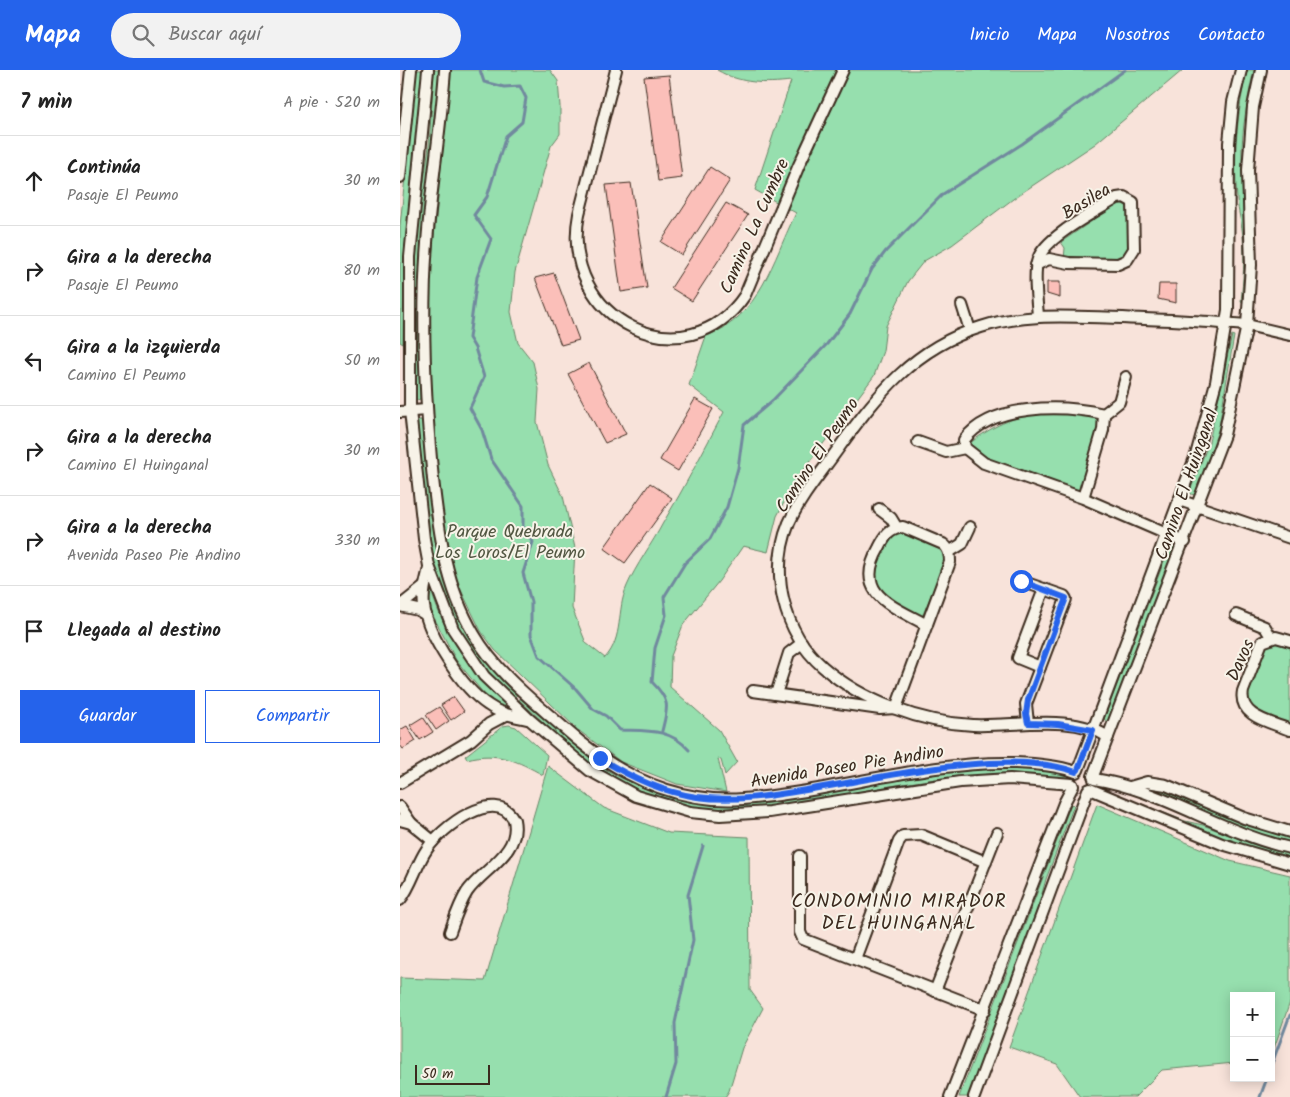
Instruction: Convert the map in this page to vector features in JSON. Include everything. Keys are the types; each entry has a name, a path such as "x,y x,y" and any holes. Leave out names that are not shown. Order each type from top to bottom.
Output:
{"street":[{"path":"400,176 410,70"},
{"name":"Avenida Paseo Pie Andino","path":"428,70 425,116 411,238 404,351 405,412 429,566 445,613 467,653 493,686 575,760 619,788 662,805 709,815 769,812 960,782 1010,779 1073,785"},
{"name":"Avenida Paseo Pie Andino","path":"445,70 426,244 426,410 440,540 449,577 468,623 488,655 511,681 587,748 614,767 641,781 697,797 729,800 769,796 979,764 1036,764 1077,771"},
{"name":"Camino La Cumbre","path":"616,70 579,214 576,240 577,256 587,286 606,310 621,322 640,330 671,335 697,331 714,324 732,311 744,295 799,165 843,70"},
{"name":"Camino El Huinganal","path":"1077,771 1179,500 1208,416 1226,323 1230,285 1229,143 1233,102 1242,70"},
{"name":"Camino El Huinganal","path":"974,1097 1108,737 1185,542 1224,435 1248,325 1251,265 1248,170 1253,107 1260,70"},
{"name":"Basilea","path":"1120,197 1128,198 1133,202 1134,249 1127,260 1118,264 1069,263 1048,259 1036,265 1040,253 1054,239 1109,203 1120,197"},
{"path":"1036,265 1038,316"},
{"path":"962,305 970,330"},
{"name":"Camino El Peumo","path":"1108,737 1093,730 1058,724 957,724 926,718 896,708 833,674 815,659 802,643 787,612 780,574 783,543 795,512 868,408 887,386 921,356 946,341 970,330 1008,320 1038,316 1226,323 1248,325 1290,335"},
{"path":"1082,498 1103,430 1104,414 1119,402 1126,377"},
{"path":"1104,414 1076,408 1048,407 1011,414 994,419 970,432 964,440 965,448 984,463 1082,498 1185,542"},
{"path":"405,412 426,410"},
{"path":"918,442 946,452 965,448"},
{"path":"1179,500 1290,538"},
{"path":"879,509 892,518 897,528"},
{"path":"896,708 927,625 950,562 949,552 943,544 904,527 897,528 886,535 873,558 869,577 880,599 927,625"},
{"path":"949,552 962,544 970,527"},
{"path":"429,566 424,587 426,615 449,660 482,701 487,714 485,728"},
{"path":"1021,581 1064,596 1066,599 1026,704 1028,723"},
{"path":"400,606 424,587"},
{"path":"1040,667 1018,658 1044,589"},
{"path":"400,606 418,610 426,615"},
{"name":"Davos","path":"1236,615 1265,627 1271,637 1290,641"},
{"name":"Davos","path":"1271,637 1260,647 1242,691 1242,702 1251,714 1290,730"},
{"path":"776,694 789,653 802,643"},
{"name":"Camino El Peumo","path":"753,691 880,709 896,708"},
{"path":"482,701 506,715 528,719"},
{"path":"400,783 471,740 485,728 506,715"},
{"path":"950,1097 1064,803 1073,785 1072,779 1077,771 1087,770 1091,783 1222,844 1290,864"},
{"path":"1130,787 1146,782 1166,785 1244,818 1289,828"},
{"path":"1073,785 1082,791 1091,783 1130,787 1226,828 1290,848"},
{"path":"400,807 411,823 433,841"},
{"path":"400,900 425,851 433,841 459,819 485,807 504,809 514,820 515,834 511,846 467,892 450,932"},
{"path":"400,820 411,823"},
{"path":"935,991 997,833"},
{"path":"855,959 899,841 904,836 921,835 986,862"},
{"path":"800,856 800,932 803,939 985,1010"}],"green space":[{"path":"416,70 423,70 404,256 403,344 400,342 400,226"},
{"path":"434,70 439,70 438,90 421,254 420,399 415,401 414,286 417,229 429,146"},
{"name":"Parque Quebrada Los Loros/El Peumo","path":"451,70 550,70 558,81 560,134 551,146 515,272 511,312 518,343 533,362 539,389 537,422 548,465 563,496 575,548 572,608 586,643 605,658 615,641 627,586 639,562 679,496 724,412 689,385 706,336 740,316 752,301 772,267 796,213 755,190 791,81 753,82 726,75 717,70 1183,70 1095,144 1017,196 952,245 924,261 908,281 886,326 883,351 874,376 796,480 777,516 768,552 743,546 719,581 683,625 671,656 670,687 719,730 737,762 725,775 721,760 718,759 726,792 677,784 621,762 578,730 495,650 481,631 457,582 445,533 438,481 431,390 430,276"},
{"path":"1247,70 1254,70 1246,109 1243,139 1244,242 1237,199 1236,150 1238,118"},
{"path":"1120,202 1129,208 1131,231 1127,252 1122,258 1116,262 1064,259 1065,248 1061,242"},
{"path":"1244,272 1243,302 1241,302"},
{"path":"1232,335 1234,336 1219,427 1197,494 1195,495 1191,494 1190,491 1209,442"},
{"path":"1048,411 1100,417 1099,430 1080,493 971,456 970,443 989,430 1016,418"},
{"path":"415,420 422,420 437,546 454,606 468,635 485,661 518,693 515,697 486,671 465,641 448,607 437,571 429,534"},
{"path":"898,532 939,547 945,554 945,562 922,617 891,600 877,585 874,576 875,565 881,552 890,538"},
{"path":"1172,546 1176,547 1109,723 1104,719 1169,548"},
{"path":"431,590 445,625 463,656 474,671 513,711 502,708 489,700 456,660 428,606"},
{"path":"1276,642 1290,646 1290,725 1260,713 1246,701 1248,688 1264,647 1267,643"},
{"path":"523,697 574,745 607,770 644,788 683,799 703,802 744,804 765,802 959,770 1027,770 1068,773 1069,777 1066,780 1007,774 977,775 917,782 751,808 702,808 651,797 610,778 569,746 519,700"},
{"path":"503,726 516,727 547,755 543,775 525,765 498,757 488,756 467,759 465,756"},
{"path":"548,766 604,808 669,833 749,837 750,990 763,1008 742,1048 729,1091 725,1097 400,1097 400,978 485,981"},
{"path":"1156,787 1228,818 1290,837 1290,843 1237,828 1147,789"},
{"path":"1108,791 1185,821 1203,825 1253,844 1290,853 1290,860 1215,836"},
{"path":"1071,804 1074,805 1046,879 1035,919 968,1097 959,1097"},
{"path":"1097,804 1230,861 1290,875 1290,1002 1275,1045 1275,992 1230,992 1230,1063 1162,1070 1135,1097 1080,1097 1057,1064 1009,1047"}],"building":[{"path":"669,75 682,178 658,181 644,77"},
{"path":"710,167 730,180 682,255 661,242"},
{"path":"631,183 647,288 621,292 606,185"},
{"path":"726,203 748,215 692,301 671,288"},
{"path":"554,273 579,340 561,345 535,278"},
{"path":"1047,282 1060,282 1060,298 1047,294"},
{"path":"1159,284 1176,284 1176,303 1158,299"},
{"path":"589,363 626,434 605,443 568,374"},
{"path":"695,399 713,409 678,471 660,460"},
{"path":"650,483 672,498 625,563 604,548"},
{"path":"454,697 464,711 451,720 441,705"},
{"path":"439,707 449,721 436,730 426,715"},
{"path":"423,717 433,732 420,740 410,725"},
{"path":"407,726 416,741 403,749 400,745 400,730"}],"waterway":[{"path":"480,70 484,82 504,87 520,86 526,98 522,122 506,136 487,197 474,215 491,239 477,277 469,338 475,348 484,377 470,408 482,430 491,459 523,506 523,527 533,542 523,573 531,602 531,635 539,656 576,689 593,709 606,716 620,730 666,734 682,743 689,750"},
{"path":"662,731 666,716 665,700 652,682 655,648 666,615 664,597 685,563 710,539 727,507 738,468 744,425 773,400 827,344 850,314 872,269 886,251 943,194 1022,144 1125,70"},
{"path":"666,1097 676,1064 675,1023 693,940 688,895 703,846"},
{"path":"1275,1055 1290,1015"},
{"path":"1260,1097 1266,1082"}],"district":[{"name":"CONDOMINIO MIRADOR DEL HUINGANAL","path":"899,911"}],"route":[{"path":"600,758 628,775 654,786 697,797 729,800 769,796 979,764 1036,764 1076,772 1093,730 1058,724 1028,723 1026,714 1026,704 1066,598 1065,596 1021,581"}]}
